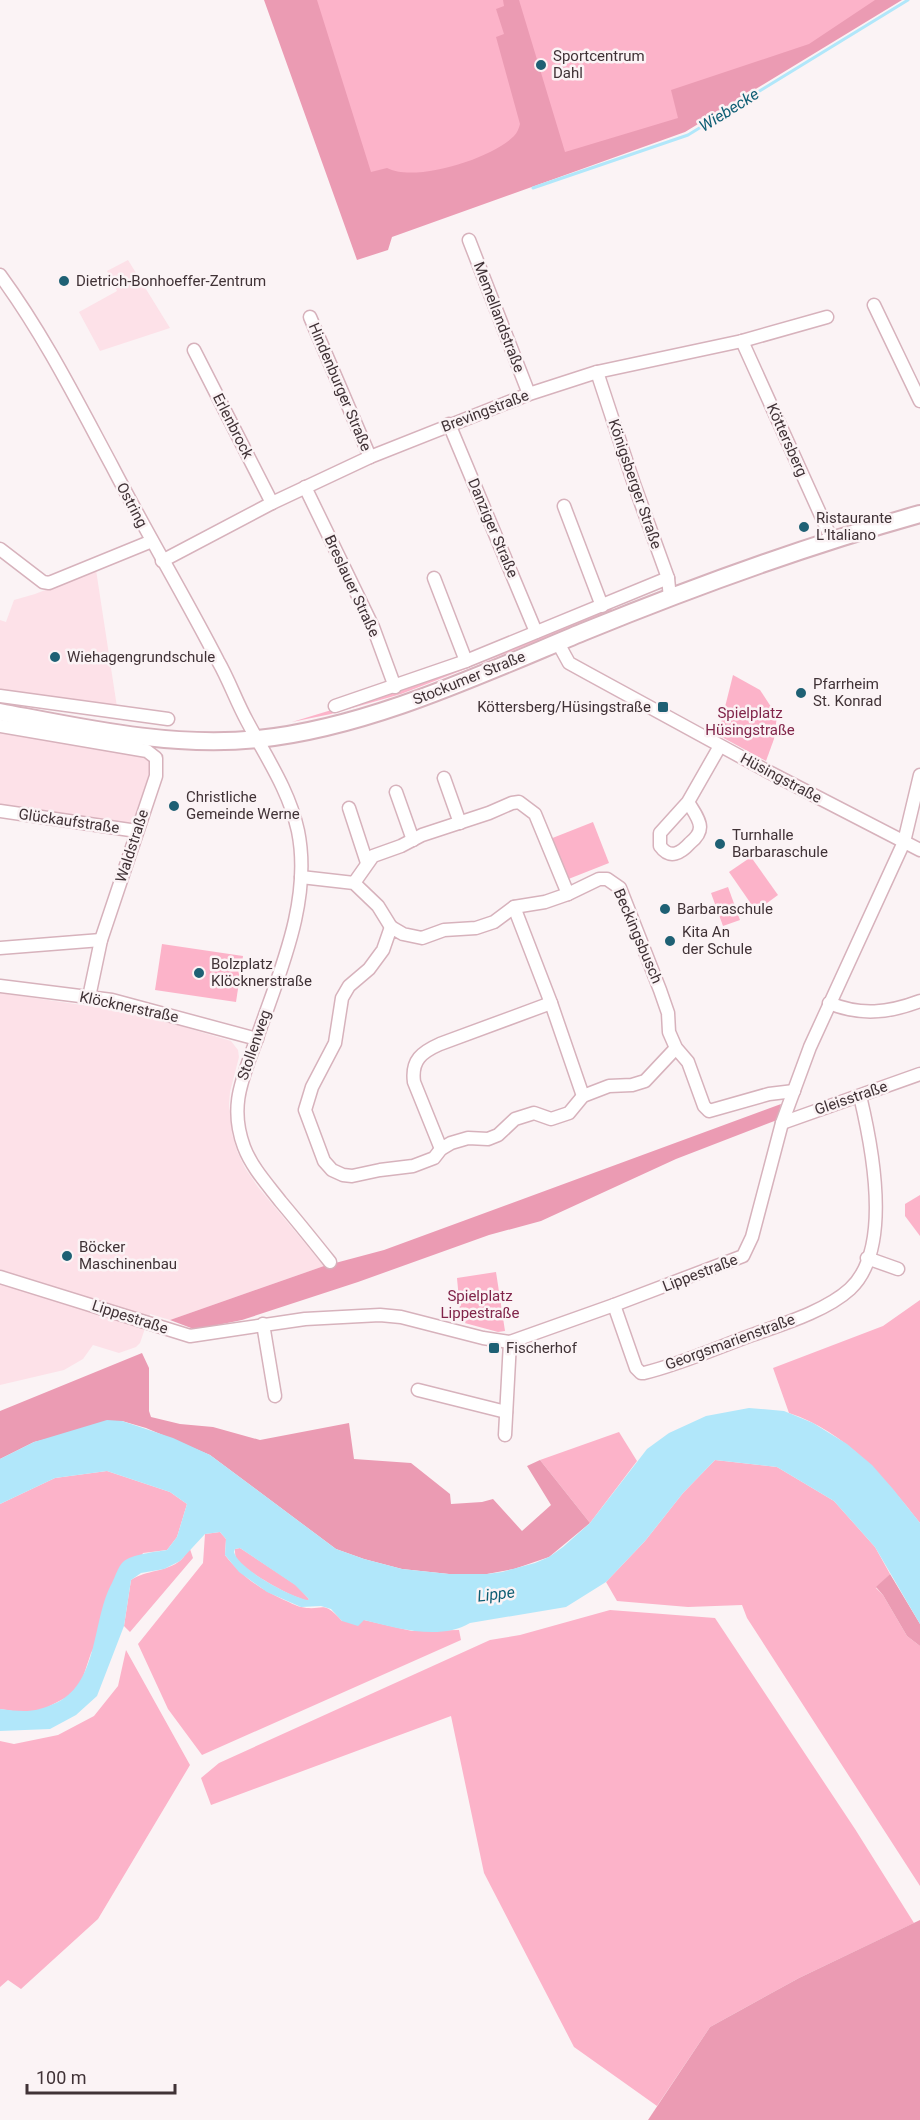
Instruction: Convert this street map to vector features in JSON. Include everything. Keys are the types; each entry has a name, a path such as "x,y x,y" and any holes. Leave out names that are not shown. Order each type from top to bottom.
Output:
{"main road":[{"name":"Stockumer Straße","path":"0,712 122,734 204,741 258,739 321,727 427,696 558,642 761,564 920,514"}],"street":[{"name":"Memellandstraße","path":"470,240 529,394"},
{"name":"Ostring","path":"0,275 40,335 219,662 247,722 258,739"},
{"path":"874,304 920,401"},
{"name":"Hindenburger Straße","path":"310,316 370,457"},
{"name":"Brevingstraße","path":"162,561 272,503 370,457 529,394 597,372 742,341 827,317"},
{"name":"Köttersberg","path":"742,341 832,540"},
{"name":"Erlenbrock","path":"194,350 272,503"},
{"name":"Königsberger Straße","path":"597,372 668,578 670,598"},
{"name":"Danziger Straße","path":"449,424 536,632"},
{"name":"Breslauer Straße","path":"305,488 373,627 395,687"},
{"path":"564,506 602,606"},
{"path":"0,549 43,582 49,583 152,541"},
{"name":"Stockumer Straße","path":"434,578 466,661"},
{"name":"Stockumer Straße","path":"335,706 466,661 668,578"},
{"name":"Hüsingstraße","path":"558,642 569,663 720,746 920,850"},
{"path":"0,696 168,719"},
{"name":"Waldstraße","path":"0,726 152,753 158,762 156,776 102,940 89,996"},
{"name":"Stollenweg","path":"258,739 282,783 293,814 298,832 301,877 290,938 241,1081 237,1102 240,1132 251,1162 262,1178 330,1262"},
{"path":"688,802 720,746"},
{"name":"Lippestraße","path":"0,1277 190,1336 263,1324 390,1315 483,1338 510,1342 743,1256 752,1237 782,1123 810,1047 904,842 920,775"},
{"path":"444,778 460,823"},
{"path":"396,792 413,840"},
{"path":"354,883 373,856 512,802 519,802 536,814 568,894"},
{"path":"348,808 367,863"},
{"name":"Glückaufstraße","path":"0,811 137,831"},
{"path":"301,877 354,883 378,906 391,927 383,950 369,969 349,986 342,998 335,1043 312,1087 305,1110 324,1161 332,1170 343,1175 361,1175 412,1166 434,1158 441,1149 451,1143 468,1138 488,1139 498,1136 515,1119 534,1113 551,1119 568,1113 583,1096 609,1086 632,1085 645,1081 676,1048"},
{"name":"Beckingsbusch","path":"391,927 403,934 422,938 455,928 476,928 494,922 514,907 545,902 599,879 614,881 620,888 660,990 668,1013 669,1032 676,1048 688,1062 704,1106 709,1111 776,1092 794,1091"},
{"path":"514,907 551,1003 583,1096"},
{"path":"0,948 102,940"},
{"name":"Klöcknerstraße","path":"0,986 89,996 138,1006 256,1039"},
{"path":"829,1004 851,1011 872,1012 890,1010 920,1001"},
{"path":"441,1149 414,1082 413,1074 417,1059 424,1051 440,1044 551,1003"},
{"name":"Gleisstraße","path":"782,1123 920,1074"},
{"name":"Georgsmarienstraße","path":"614,1305 636,1368 644,1373 779,1325 840,1298 858,1280 867,1258 874,1224 875,1185 870,1139 860,1096"},
{"path":"867,1258 898,1269"},
{"path":"263,1324 274,1396"},
{"path":"505,1435 510,1342"},
{"path":"418,1390 506,1412"}],"shaded area":[{"path":"264,0 317,0 371,172 387,168 400,172 416,172 453,166 472,160 504,144 518,130 520,124 496,37 504,34 496,9 504,6 503,0 519,0 565,152 678,118 671,90 809,44 875,0 902,0 685,132 392,237 388,250 357,260"},
{"path":"128,260 170,328 100,351 79,312 117,291 107,271"},
{"name":"Wiehagengrundschule","path":"96,570 117,707 0,691 0,620 6,622 14,600"},
{"path":"0,722 157,749 132,827 0,807"},
{"path":"0,993 137,1013 231,1041 238,1050 239,1057 229,1104 232,1134 237,1151 258,1187 324,1266 170,1320 150,1314 140,1343 136,1347 119,1353 93,1345 83,1359 64,1370 0,1385"},
{"path":"781,1104 777,1120 676,1159 541,1221 489,1235 358,1282 242,1320 198,1329 170,1320 324,1266 384,1250"},
{"path":"142,1353 149,1368 151,1417 180,1424 213,1427 260,1440 349,1423 354,1459 411,1463 450,1494 451,1504 493,1499 522,1531 551,1505 527,1466 540,1460 590,1523 549,1557 514,1569 487,1574 449,1574 402,1569 336,1549 210,1455 146,1428 122,1421 34,1442 0,1459 0,1411"},
{"path":"890,1574 920,1624 920,1646 907,1636 876,1587"},
{"path":"920,1920 920,2120 648,2120 710,2027 799,1978"}],"green space":[{"name":"Sportcentrum Dahl","path":"268,0 901,0 683,129 355,245"},
{"path":"611,608 612,610 607,614 401,694 331,714 292,722 394,691"},
{"name":"Spielplatz Hüsingstraße","path":"733,675 760,690 777,716 774,739 766,761 718,735"},
{"path":"593,822 609,863 566,880 550,839"},
{"path":"751,857 778,895 756,911 729,872"},
{"path":"728,887 740,920 723,926 711,893"},
{"name":"Bolzplatz Klöcknerstraße","path":"162,944 243,956 236,1002 155,990"},
{"path":"920,1195 920,1236 905,1216 905,1204"},
{"name":"Spielplatz Lippestraße","path":"496,1272 505,1331 498,1332 461,1322 457,1278"},
{"path":"920,1300 920,1523 878,1473 846,1444 810,1421 789,1413 773,1368 883,1326"},
{"path":"619,1432 637,1461 590,1523 540,1460"},
{"path":"715,1460 777,1467 834,1501 875,1547 890,1574 876,1588 883,1595 907,1636 920,1646 920,1886 747,1618 742,1605 688,1607 617,1601 606,1582 645,1541 683,1493"},
{"path":"107,1471 170,1492 187,1504 177,1537 167,1550 143,1553 91,1653 81,1683 67,1697 40,1711 19,1712 0,1709 0,1504 55,1478"},
{"path":"220,1532 226,1539 225,1555 244,1576 275,1596 299,1606 326,1608 342,1621 364,1620 412,1631 459,1630 461,1640 202,1755 168,1709 138,1644 203,1563 205,1534"},
{"path":"240,1548 296,1585 309,1599 308,1601 282,1590 245,1567 236,1556 235,1549"},
{"path":"190,1549 193,1558 130,1632 124,1626 131,1580 175,1564"},
{"path":"610,1610 715,1618 855,1829 914,1923 799,1978 710,2027 657,2106 574,2047 484,1873 451,1716 211,1805 201,1778 219,1763 490,1640 520,1635"},
{"path":"126,1650 190,1765 98,1919 21,1989 8,1980 0,1987 0,1741 14,1744 58,1735 94,1716 118,1686"}],"water":[{"name":"Lippe","path":"749,1408 784,1411 813,1423 847,1444 872,1465 920,1523 920,1624 875,1547 834,1501 777,1467 715,1460 683,1493 645,1541 606,1582 566,1607 470,1623 445,1631 418,1631 364,1620 358,1626 342,1621 331,1609 321,1606 301,1607 267,1592 239,1572 225,1555 226,1539 220,1532 205,1534 180,1561 164,1569 141,1573 131,1580 124,1626 97,1696 76,1715 50,1729 0,1731 0,1709 23,1711 43,1708 58,1702 81,1680 88,1665 106,1598 123,1562 132,1557 167,1550 177,1537 187,1504 170,1492 107,1471 55,1478 0,1504 0,1459 34,1442 107,1420 122,1421 173,1438 210,1455 336,1549 402,1569 449,1574 487,1574 535,1563 563,1547 590,1523 647,1449 669,1433 706,1416","holes":["240,1548 295,1585 308,1600 278,1588 255,1574 238,1559 234,1552 235,1549"]}],"waterway":[{"name":"Wiebecke","path":"533,188 688,135 908,0"}],"place":[{"name":"Sportcentrum Dahl","path":"541,65"},
{"name":"Dietrich-Bonhoeffer-Zentrum","path":"64,281"},
{"name":"Ristaurante L'Italiano","path":"804,527"},
{"name":"Wiehagengrundschule","path":"55,657"},
{"name":"Pfarrheim St. Konrad","path":"801,693"},
{"name":"Köttersberg/Hüsingstraße","path":"663,707"},
{"name":"Christliche Gemeinde Werne","path":"174,806"},
{"name":"Turnhalle Barbaraschule","path":"720,844"},
{"name":"Barbaraschule","path":"665,909"},
{"name":"Kita An der Schule","path":"670,941"},
{"name":"Bolzplatz Klöcknerstraße","path":"199,973"},
{"name":"Böcker Maschinenbau","path":"67,1256"},
{"name":"Fischerhof","path":"494,1348"}]}
